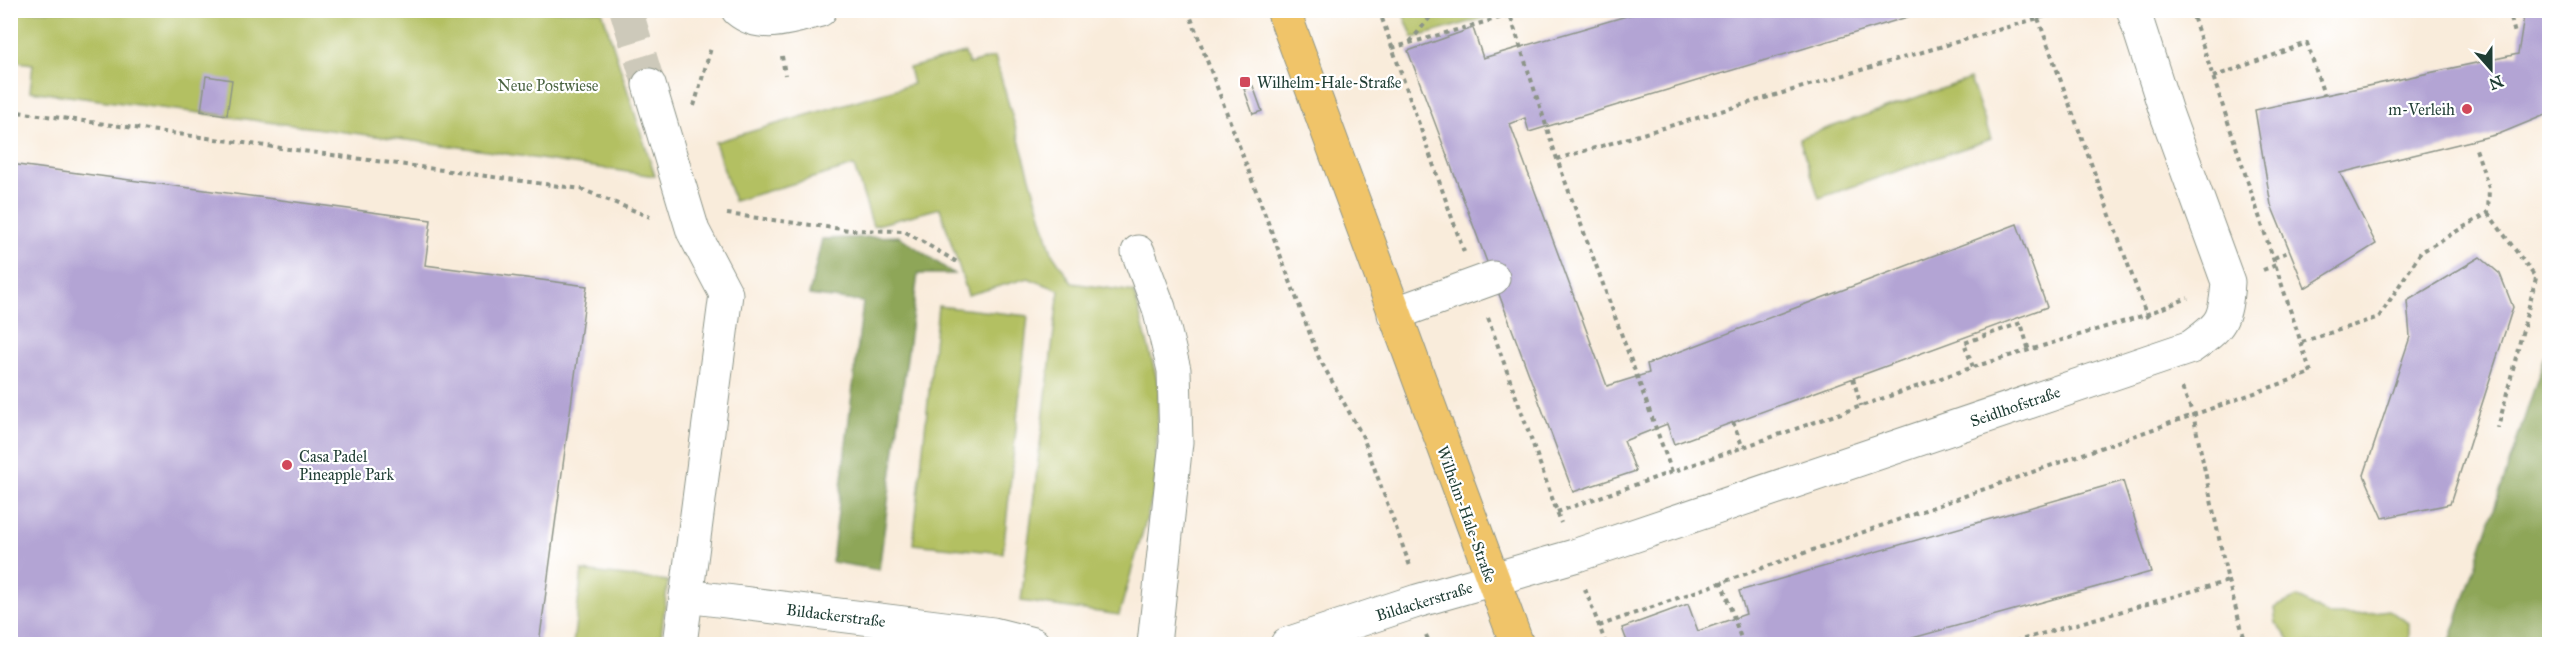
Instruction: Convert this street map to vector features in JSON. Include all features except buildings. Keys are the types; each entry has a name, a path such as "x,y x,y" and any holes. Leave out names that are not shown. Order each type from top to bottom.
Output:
{"main road":[{"name":"Wilhelm-Hale-Straße","path":"1283,10 1517,645"}],"street":[{"path":"738,10 745,16 777,22 820,10"},
{"name":"Seidlhofstraße","path":"1492,580 1574,556 2168,355 2191,347 2215,330 2226,311 2228,282 2134,12"},
{"path":"649,85 693,231 726,294 680,645"},
{"path":"1138,252 1159,308 1174,370 1176,442 1154,645"},
{"path":"1394,314 1484,282"},
{"name":"Bildackerstraße","path":"1287,645 1417,601 1492,580"},
{"name":"Bildackerstraße","path":"686,596 940,636 993,634 1033,645"}],"path":[{"path":"1188,10 1319,358 1363,437 1410,565 1417,601 1430,645"},
{"path":"1379,10 1484,282 1526,421 1606,645"},
{"path":"1409,43 1436,10"},
{"path":"2035,10 2145,315 2168,355 2193,414 2228,581 2246,645"},
{"path":"1557,159 2066,10"},
{"path":"2509,10 2515,34"},
{"path":"1392,48 1510,15 1557,159 1672,472"},
{"path":"2213,77 2307,43 2324,95"},
{"path":"10,111 581,189 653,219 693,231"},
{"path":"2476,148 2489,188 2488,213 2536,278 2498,428"},
{"path":"720,213 849,230 904,231 957,262"},
{"path":"2302,342 2379,317 2421,252 2488,213"},
{"path":"2274,258 2290,251"},
{"path":"1557,512 1973,367 2145,315 2276,265"},
{"path":"1973,367 1964,343 1999,327 2021,323 2029,351"},
{"path":"1853,378 1862,406"},
{"path":"1733,422 1743,448"},
{"path":"1721,581 1743,645"},
{"path":"2006,645 2228,581"}],"green space":[{"name":"Neue Postwiese","path":"11,11 602,11 655,176 453,146 30,91 33,64 11,61"},
{"path":"1402,11 1509,11 1413,38"},
{"path":"965,53 969,64 995,57 1052,253 1072,283 1134,292 1159,387 1155,489 1119,615 1021,601 1059,290 1028,278 968,295 940,208 873,226 854,166 734,201 715,142 913,84 909,68"},
{"path":"1970,79 1991,139 1819,198 1799,138"},
{"path":"899,236 954,274 918,274 879,570 832,562 863,302 809,295 822,239"},
{"path":"938,306 1028,316 1003,553 913,544"},
{"path":"2549,344 2549,644 2449,644"},
{"path":"582,571 668,581 660,644 573,644"},
{"path":"2297,597 2328,615 2355,615 2388,610 2409,623 2409,644 2293,644 2276,623 2274,608"}],"tunnel":[{"path":"626,10 649,85"}],"place":[{"name":"Wilhelm-Hale-Straße","path":"1245,82"},
{"name":"m-Verleih","path":"2467,109"},
{"name":"Casa Padel Pineapple Park","path":"287,465"}]}
